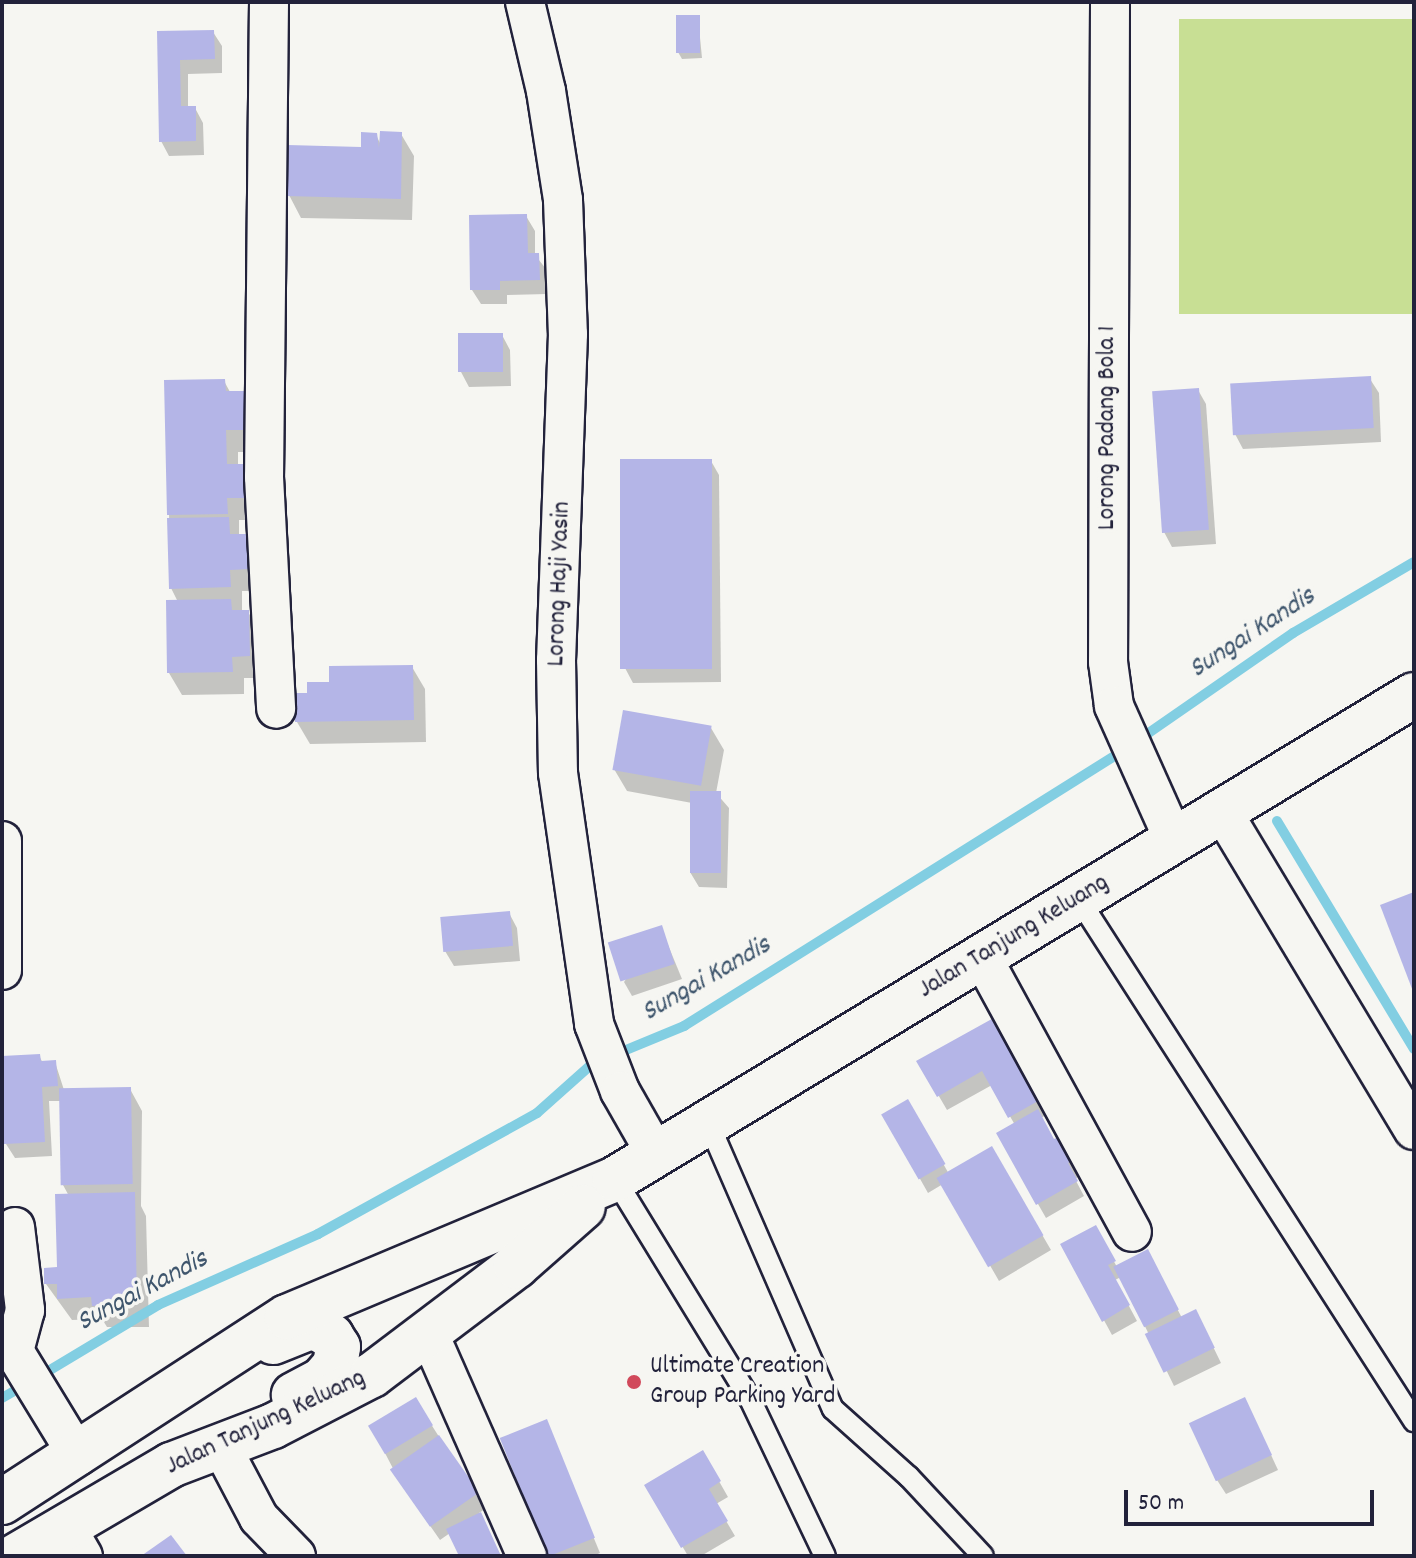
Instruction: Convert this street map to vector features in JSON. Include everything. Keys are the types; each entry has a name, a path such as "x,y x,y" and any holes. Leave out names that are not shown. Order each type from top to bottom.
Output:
{"main road":[{"name":"Jalan Tanjung Keluang","path":"16,1556 74,1541 171,1465 221,1446 372,1375 429,1334 615,1179 1414,695"},
{"name":"Jalan Tanjung Keluang","path":"2,1502 78,1456 287,1317 615,1179"},
{"path":"181,1387 313,1326 331,1336 338,1347 335,1365 322,1380 249,1414 221,1446"}],"street":[{"path":"269,2 264,477 276,709"},
{"name":"Lorong Haji Yasin","path":"525,2 546,91 563,200 568,334 556,660 558,773 594,1024 620,1091 656,1154"},
{"name":"Lorong Padang Bola 1","path":"1110,2 1108,662 1114,706 1174,840"},
{"path":"1222,811 1414,1130"},
{"path":"2,841 2,970"},
{"path":"982,957 1132,1232"},
{"path":"15,1227 25,1310 14,1351 50,1415 78,1456"},
{"path":"429,1334 527,1556"},
{"path":"221,1446 259,1518 296,1556"}],"lane":[{"path":"1078,898 1414,1421"},
{"path":"708,1122 833,1409 909,1477 983,1556"},
{"path":"615,1179 750,1399 825,1556"}],"green space":[{"path":"1179,19 1414,19 1414,314 1179,314"}],"building":[{"path":"676,15 700,15 700,53 676,53"},
{"path":"214,30 215,59 180,60 181,106 196,106 196,141 159,142 157,31"},
{"path":"380,131 402,132 401,199 286,196 288,145 361,147 361,132 377,133 379,148"},
{"path":"527,214 528,253 539,253 540,280 500,281 500,290 470,290 469,215"},
{"path":"458,333 503,333 503,372 458,372"},
{"path":"1371,376 1374,428 1233,435 1230,383"},
{"path":"225,379 226,391 251,391 252,430 226,430 227,464 252,464 252,498 227,498 228,514 167,515 164,380"},
{"path":"1199,388 1209,530 1162,533 1152,391"},
{"path":"620,459 712,459 712,669 620,669"},
{"path":"229,517 230,534 249,534 250,569 230,570 231,587 169,589 167,518"},
{"path":"231,599 232,610 249,610 250,656 232,657 233,672 167,673 166,600"},
{"path":"413,665 414,720 295,722 295,693 307,693 307,682 329,682 329,666"},
{"path":"623,710 712,726 701,786 612,770"},
{"path":"690,791 721,791 721,873 690,873"},
{"path":"1414,892 1414,994 1380,905"},
{"path":"510,911 513,946 443,952 440,917"},
{"path":"662,925 675,964 620,982 608,943"},
{"path":"999,1015 1045,1097 1008,1118 982,1071 937,1097 916,1061"},
{"path":"40,1054 41,1061 56,1060 58,1086 42,1087 45,1142 4,1144 2,1056"},
{"path":"131,1087 133,1184 61,1185 59,1088"},
{"path":"908,1099 946,1164 919,1179 881,1114"},
{"path":"1038,1109 1054,1139 1063,1135 1076,1159 1068,1163 1078,1181 1036,1205 996,1133"},
{"path":"992,1146 1044,1235 988,1267 937,1178"},
{"path":"135,1192 137,1305 92,1306 91,1297 57,1299 57,1284 44,1284 44,1268 57,1267 55,1194"},
{"path":"1096,1225 1116,1261 1108,1265 1130,1305 1102,1322 1060,1244"},
{"path":"1148,1249 1179,1310 1144,1327 1113,1267"},
{"path":"1196,1309 1215,1348 1164,1373 1145,1334"},
{"path":"416,1397 433,1425 385,1454 368,1426"},
{"path":"1245,1397 1272,1455 1216,1481 1189,1423"},
{"path":"547,1419 595,1538 547,1556 500,1438"},
{"path":"439,1435 479,1492 430,1527 390,1469"},
{"path":"703,1450 721,1481 709,1489 728,1521 681,1548 644,1485"},
{"path":"481,1512 501,1556 459,1556 446,1529"},
{"path":"171,1535 187,1556 141,1556"}],"waterway":[{"name":"Sungai Kandis","path":"1137,741 1293,633 1414,562"},
{"name":"Sungai Kandis","path":"40,1376 158,1305 318,1234 537,1113 592,1064 684,1026 1124,750"},
{"path":"1277,821 1414,1049"},
{"name":"Sungai Kandis","path":"2,1398 26,1384"}],"place":[{"name":"Ultimate Creation Group Parking Yard","path":"634,1382"}]}
